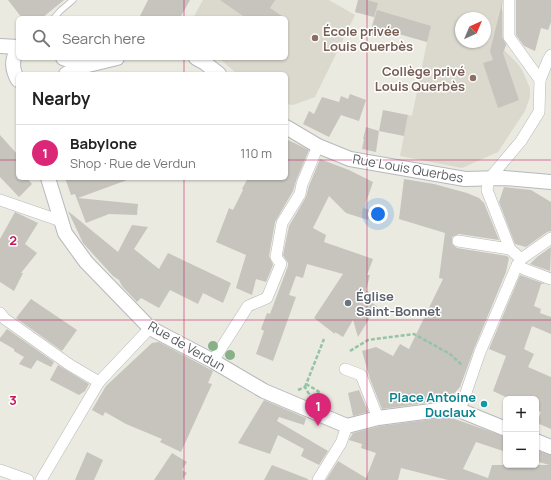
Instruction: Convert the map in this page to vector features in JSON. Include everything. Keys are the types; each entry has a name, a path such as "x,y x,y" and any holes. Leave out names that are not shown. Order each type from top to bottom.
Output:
{"street":[{"path":"509,0 510,37 540,80"},
{"path":"0,46 16,47"},
{"path":"16,54 13,60 13,67 16,77"},
{"path":"551,55 540,80 539,112 521,141 489,179 487,190 510,249 519,262 551,279"},
{"path":"59,72 61,64 60,60"},
{"path":"68,60 84,66"},
{"path":"70,72 84,66 109,60"},
{"path":"200,60 216,72"},
{"path":"0,62 16,77"},
{"name":"Rue Louis Querbes","path":"288,127 318,146 350,158 465,179 504,178 551,182"},
{"path":"214,361 248,306 267,298 281,264 276,257 282,223 300,194 302,184 318,146"},
{"name":"Rue de Verdun","path":"49,180 65,233 86,262 150,328 214,361 264,391 347,426"},
{"path":"0,200 61,221"},
{"path":"460,410 480,352 519,262 551,238"},
{"path":"458,241 510,249"},
{"path":"0,314 70,365 99,382"},
{"path":"41,480 99,382 150,328"},
{"path":"345,369 361,375 378,418"},
{"path":"319,480 341,443 347,426 378,418 454,408 503,428"},
{"path":"539,442 551,447"},
{"path":"0,470 28,480"}],"lane":[{"path":"56,16 73,0"},
{"path":"59,16 60,11"}],"path":[{"path":"350,351 368,340 414,334 450,354 472,374"},
{"path":"305,388 324,339"},
{"path":"306,384 318,391 328,406"}],"shaded area":[{"name":"École privée Louis Querbès","path":"203,0 329,0 355,15 315,97 293,105 288,104 288,72 235,72 221,60 288,60 288,16 194,16"},
{"name":"Collège privé Louis Querbès","path":"358,0 504,0 501,9 504,12 508,41 504,50 518,64 523,72 530,88 530,97 525,111 498,152 462,168 400,156 408,115 412,116 427,42 372,26 374,17 355,12"}],"building":[{"path":"8,0 64,0 44,16 20,16"},
{"path":"148,0 190,0 181,16 140,16"},
{"path":"220,0 275,0 270,8 282,16 243,16"},
{"path":"358,0 367,0 378,3 374,17 355,12"},
{"path":"516,0 551,0 551,22 548,30 541,28 535,51 524,46 516,35"},
{"path":"502,3 502,37 506,45 503,53 519,100 498,108 483,63 493,60 490,51"},
{"path":"377,10 431,26 427,42 385,30 382,38 370,34"},
{"path":"350,94 366,100 359,121 341,115 329,137 303,124 309,111 314,114 322,97 339,102 341,96 348,99"},
{"path":"383,110 408,115 404,136 379,131"},
{"path":"366,127 379,131 376,152 362,149"},
{"path":"0,135 16,153 16,180 29,180 32,184 19,197 0,177"},
{"path":"288,140 309,150 293,191 275,222 269,256 273,265 266,282 256,279 252,295 236,288 246,255 216,242 229,208 233,210 243,190 242,189 247,180 288,180"},
{"path":"320,159 349,170 373,182 364,208 372,211 368,220 346,213 329,196 313,228 326,235 324,242 373,259 367,275 370,275 366,290 371,294 367,300 377,306 358,337 353,320 343,337 335,332 335,334 314,318 343,274 307,264 303,278 296,276 289,295 296,297 273,361 256,354 264,331 261,329 267,313 270,314 288,266 288,263 283,255 289,226 306,197"},
{"path":"404,179 434,184 467,193 479,198 484,203 499,240 459,234 452,237 452,244 457,248 507,256 509,258 506,272 460,387 448,400 382,409 370,379 362,351 376,347 393,356 400,344 409,349 443,279 439,278 445,233 399,219"},
{"path":"66,180 127,180 78,198 138,204 137,215 109,214 86,223 75,194 71,195"},
{"path":"504,187 531,190 551,202 551,231 547,232 526,247 515,244 499,202"},
{"path":"68,211 118,252 132,225 148,227 134,249 159,269 168,253 231,283 223,303 203,293 198,304 170,290 159,308 141,298 137,302 122,286 119,280 113,276 83,243"},
{"path":"15,212 38,223 25,244 37,253 21,273 23,273 14,291 0,282 0,239"},
{"path":"551,247 550,271 530,264 537,257"},
{"path":"520,275 545,284 541,284 534,306 541,309 540,313 551,317 551,334 532,326 524,349 534,354 528,367 551,377 551,429 539,424 541,412 539,411 539,396 504,396 493,391 506,356 489,349"},
{"path":"31,299 77,330 62,351 16,318"},
{"path":"7,329 54,362 51,367 37,360 31,369 19,364 24,357 0,341 0,338"},
{"path":"159,342 213,371 208,383 212,384 181,452 160,442 162,439 126,424 105,412 103,416 92,410 106,386 152,343"},
{"path":"58,365 89,384 85,391 79,395 50,380"},
{"path":"359,390 368,412 353,416 348,393"},
{"path":"264,400 306,418 304,425 279,417 277,421 328,451 319,465 301,456 304,449 278,435 270,454 238,443"},
{"path":"449,417 503,436 503,451 476,442 463,469 488,478 492,465 503,465 503,468 539,468 539,465 549,465 539,462 539,451 551,455 551,480 448,480 401,468 398,480 326,480 338,461 366,478 376,453 361,448 362,444 349,440 353,433 380,426"},
{"path":"87,452 103,460 94,480 75,480"},
{"path":"172,453 187,462 182,470 187,473 182,480 154,480"},
{"path":"272,465 308,479 308,480 264,480"}],"place":[{"name":"École privée Louis Querbès","path":"315,38"},
{"name":"Collège privé Louis Querbès","path":"473,78"},
{"name":"Église Saint-Bonnet","path":"348,303"},
{"name":"Place Antoine Duclaux","path":"484,404"},
{"name":"Babylone","path":"318,426"}]}
